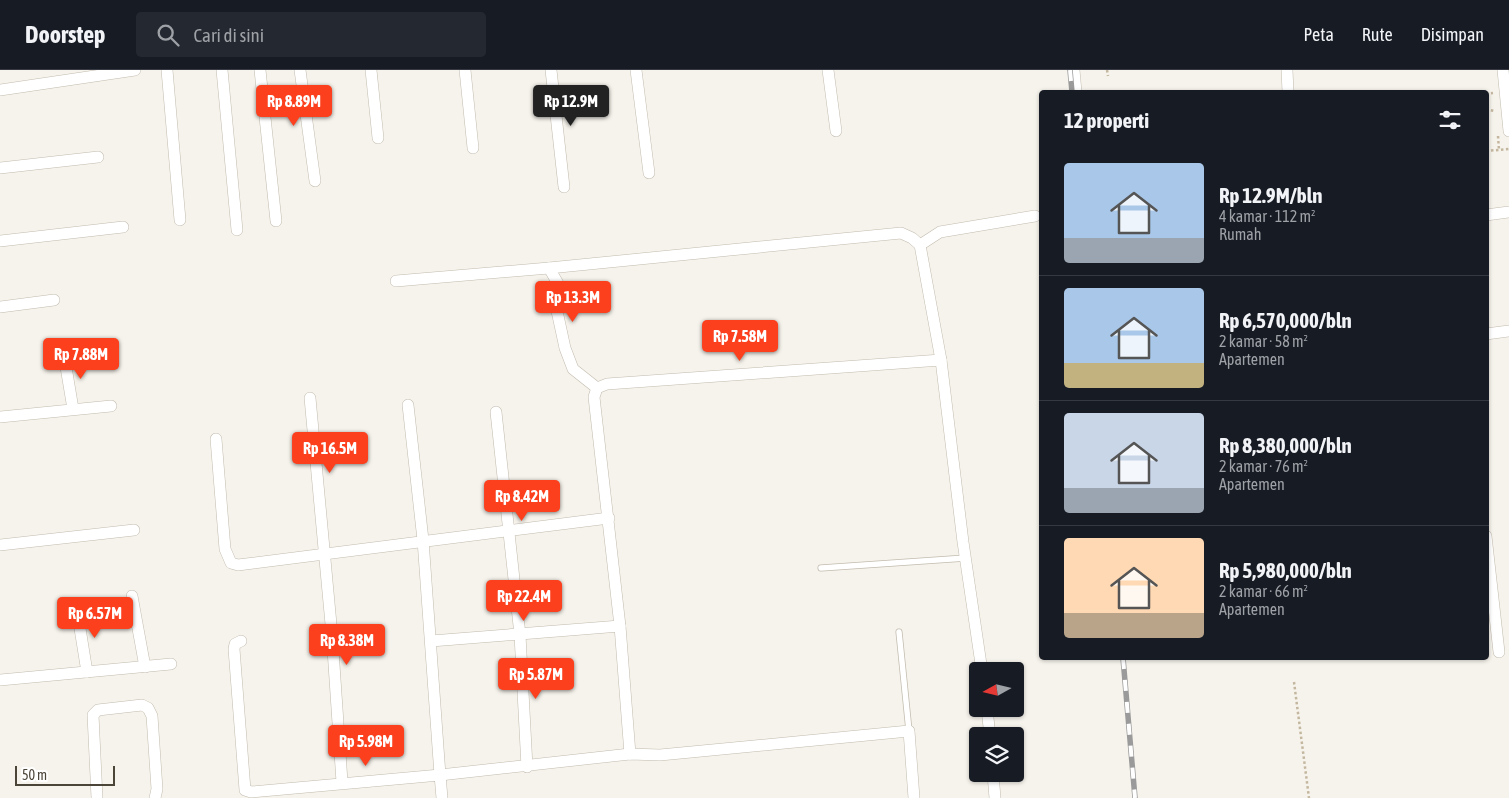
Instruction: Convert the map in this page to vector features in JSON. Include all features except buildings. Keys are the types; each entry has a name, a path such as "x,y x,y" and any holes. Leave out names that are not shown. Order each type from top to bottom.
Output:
{"street":[{"path":"0,90 135,70"},
{"path":"167,70 180,220"},
{"path":"222,70 238,230"},
{"path":"260,70 276,221"},
{"path":"300,70 315,181"},
{"path":"371,70 378,138"},
{"path":"465,70 473,148"},
{"path":"551,70 564,187"},
{"path":"636,70 649,172"},
{"path":"828,70 836,131"},
{"path":"1074,70 1076,90"},
{"path":"1287,70 1288,90"},
{"path":"1503,70 1509,131"},
{"path":"0,168 98,156"},
{"path":"1489,215 1509,212"},
{"path":"920,245 940,232 1035,216"},
{"path":"0,241 123,227"},
{"path":"396,281 574,266 902,233 912,238 920,245 941,360 981,662"},
{"path":"574,266 560,286 557,311 565,348 573,369 597,388"},
{"path":"549,268 560,286"},
{"path":"0,307 54,300"},
{"path":"1489,334 1509,331"},
{"path":"64,355 73,410"},
{"path":"630,754 620,626 594,397 597,388 607,384 941,360"},
{"path":"310,398 342,782"},
{"path":"408,405 423,540 442,798"},
{"path":"0,417 111,406"},
{"path":"496,412 520,635 527,767"},
{"path":"216,439 224,549 230,563 238,565 324,552 609,518"},
{"path":"0,545 134,530"},
{"path":"1489,589 1490,607 1499,652"},
{"path":"132,596 145,667"},
{"path":"77,610 87,672"},
{"path":"431,641 620,626"},
{"path":"241,641 235,644 234,649 245,790 251,792 342,782 527,767 630,754 660,755 909,731 914,798"},
{"path":"0,680 171,664"},
{"path":"97,798 93,715 98,710 142,705 148,708 152,716 157,789 154,798"},
{"path":"994,782 996,798"}],"lane":[{"path":"821,568 966,558"},
{"path":"898,632 909,731"}],"path":[{"path":"1107,70 1108,76"},
{"path":"1489,151 1509,149"},
{"path":"1294,682 1309,798"}],"railway":[{"path":"1070,70 1072,90"},
{"path":"1123,660 1135,798"}]}
